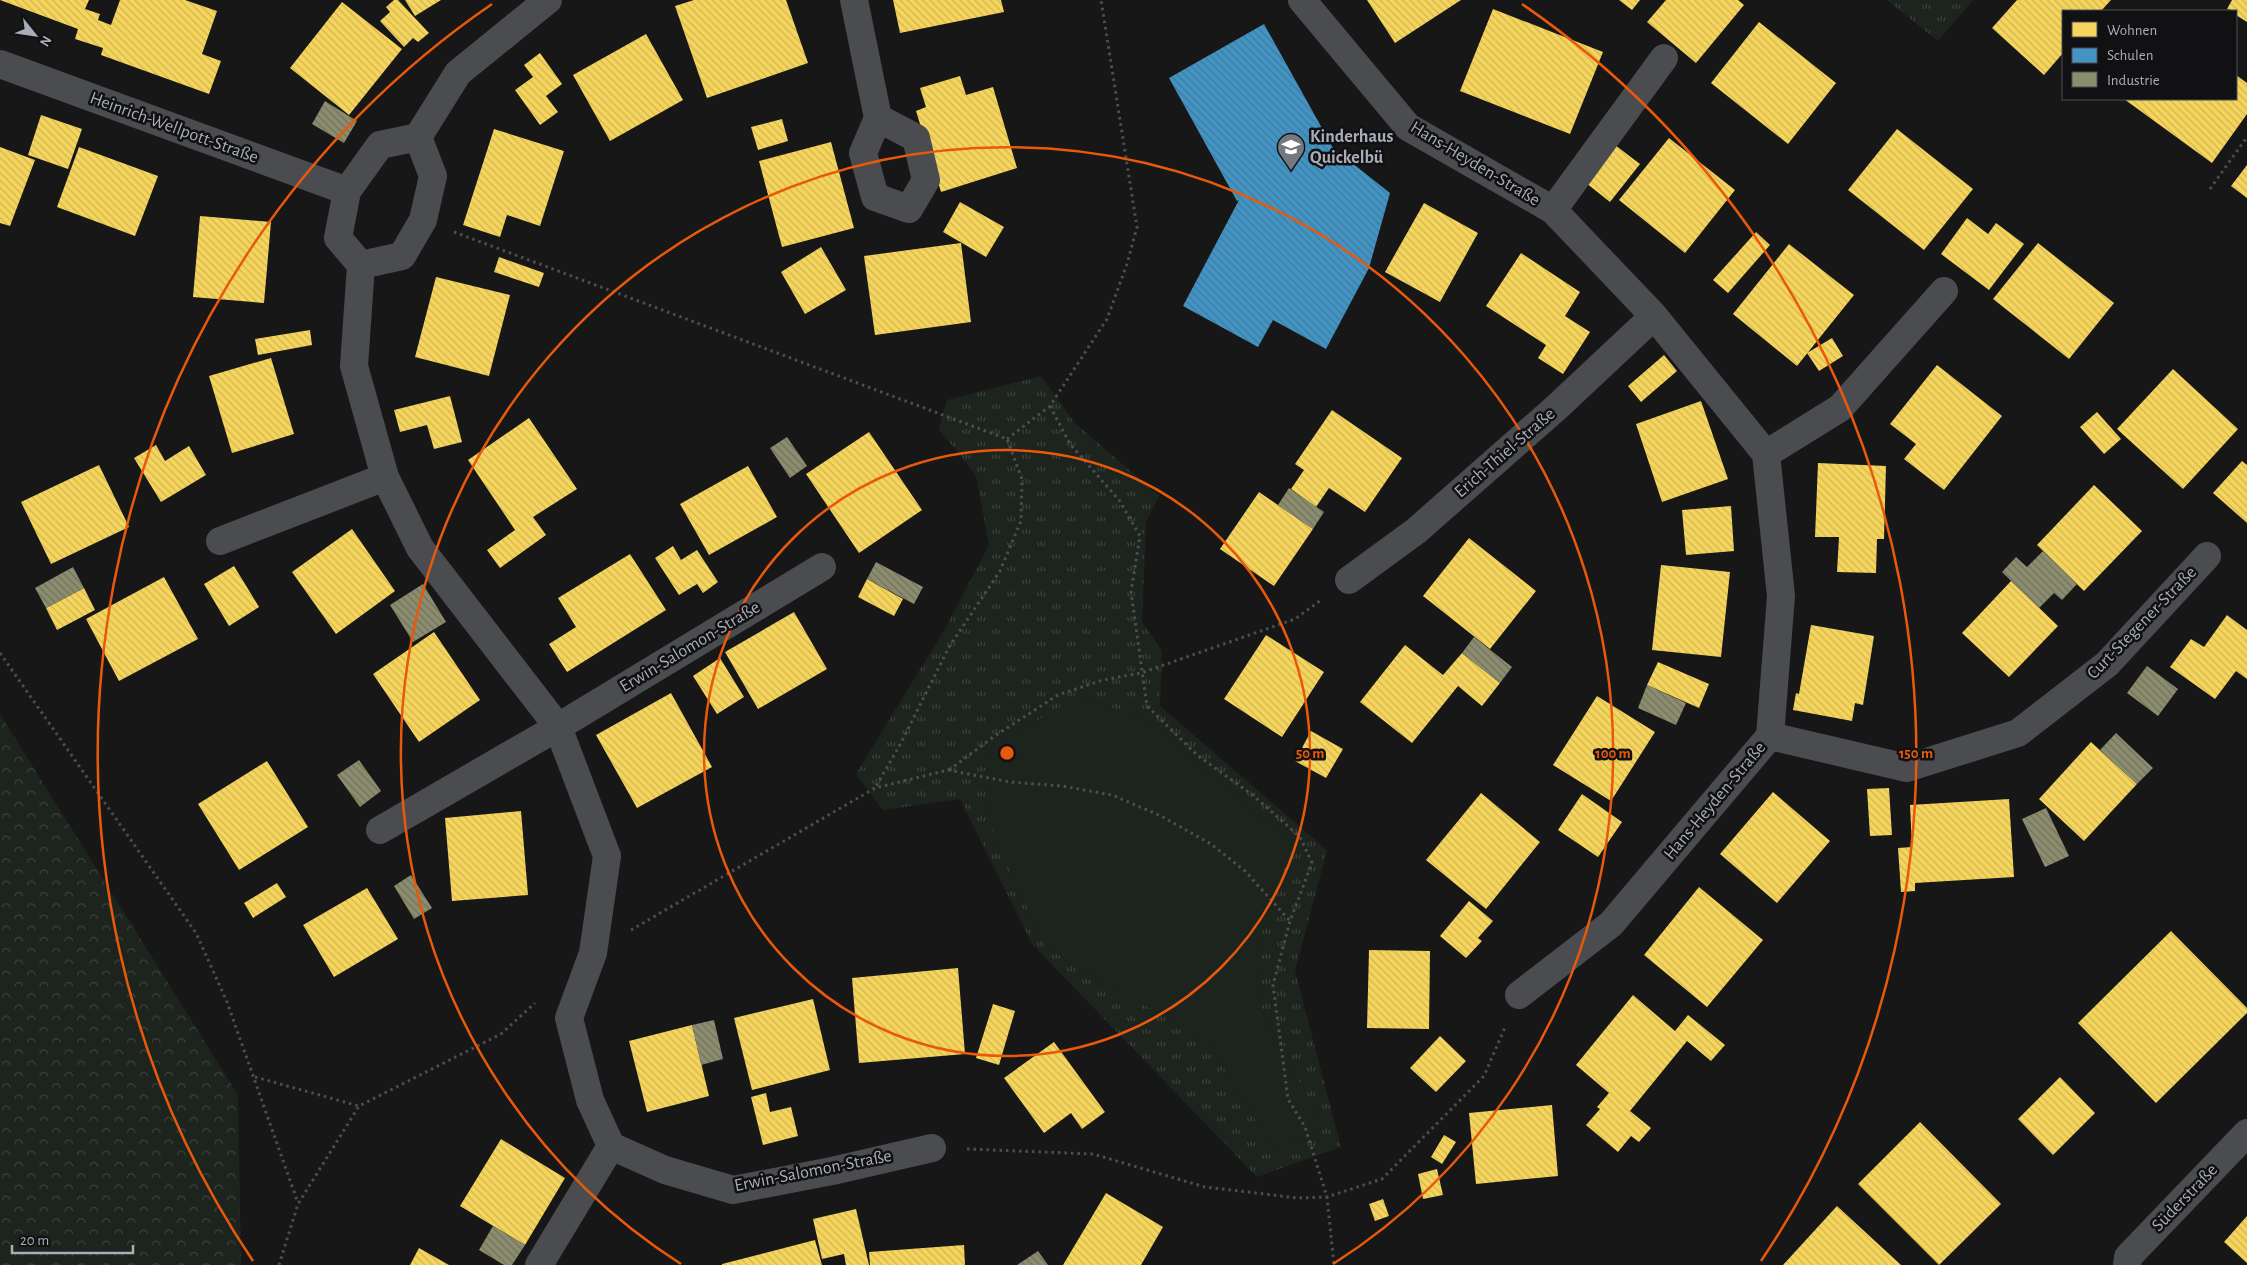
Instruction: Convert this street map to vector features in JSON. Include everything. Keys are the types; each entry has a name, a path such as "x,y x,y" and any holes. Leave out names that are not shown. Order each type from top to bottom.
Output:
{"street":[{"path":"539,1265 610,1146 590,1100 568,1018 593,953 607,856 558,727 420,548 386,477 354,366 361,265 338,238 347,191 380,146 418,137 458,73 548,0"},
{"path":"854,0 878,118"},
{"name":"Hans-Heyden-Straße","path":"1302,0 1408,127 1553,210 1654,316 1766,454 1781,596 1770,736 1611,924 1519,995"},
{"name":"Hans-Heyden-Straße","path":"1553,210 1664,58"},
{"name":"Heinrich-Wellpott-Straße","path":"0,64 347,191"},
{"path":"361,265 402,256 423,220 433,176 418,137"},
{"path":"1766,454 1840,408 1944,291"},
{"name":"Erich-Thiel-Straße","path":"1349,580 1416,531 1558,407 1654,316"},
{"path":"220,541 386,477"},
{"name":"Curt-Stegener-Straße","path":"1770,736 1907,768 2018,733 2107,664 2206,556"},
{"name":"Erwin-Salomon-Straße","path":"380,830 558,727 822,567"},
{"name":"Süderstraße","path":"2127,1265 2128,1257 2247,1133"},
{"name":"Erwin-Salomon-Straße","path":"610,1146 665,1170 733,1190 832,1171 932,1148"}],"path":[{"path":"1007,439 1050,406 1107,319 1128,264 1137,227 1101,0"},
{"path":"2210,189 2247,137"},
{"path":"423,220 1007,439 1022,479 1021,521 1000,571 949,646 901,743 875,788"},
{"path":"1050,406 1070,444 1119,500 1140,536 1131,592 1147,706 1197,755 1254,796 1300,837 1312,864 1290,921 1273,985 1288,1099 1305,1127 1327,1197 1334,1265"},
{"path":"593,953 875,788 948,770 996,735 1058,696 1103,680 1141,673 1295,619 1349,580"},
{"path":"0,653 196,933 227,1002 255,1077 298,1204"},
{"path":"948,770 1010,782 1062,786 1112,795 1161,816 1211,844 1245,872 1290,921"},
{"path":"932,1148 1093,1154 1205,1187 1298,1198 1327,1197 1382,1179 1484,1076 1519,995"},
{"path":"279,1265 298,1204 359,1106 501,1034 536,1002"},
{"path":"255,1077 359,1106"}],"green space":[{"path":"1887,0 1973,0 1938,41"},
{"path":"1041,376 1074,422 1159,496 1146,522 1142,622 1162,651 1160,706 1327,850 1295,971 1341,1147 1257,1177 1032,944 960,799 883,810 856,774 946,627 989,545 976,475 939,429 947,400"},
{"path":"1080,695 1159,726 1192,762 1220,781 1293,844 1262,932 1260,1005 1323,1128 1274,1151 1208,1042 1046,948 993,835 987,750"},
{"path":"0,714 238,1095 241,1265 0,1265"}],"building: Wohnen":[{"path":"0,0 89,0 85,9 100,14 98,20 111,25 120,0 185,0 217,11 202,54 221,61 209,94 101,55 103,48 75,39 78,29"},
{"path":"394,0 398,0 429,33 418,42 413,38 404,47 380,21 390,12 386,7"},
{"path":"405,0 441,0 415,16"},
{"path":"694,0 786,0 808,63 707,98 675,6"},
{"path":"893,0 1001,0 1004,12 900,33"},
{"path":"1367,0 1461,0 1395,43"},
{"path":"1619,0 1640,0 1632,10"},
{"path":"1666,0 1738,0 1744,5 1696,63 1647,22"},
{"path":"2017,0 2111,0 2102,10 2062,10 2062,54 2044,75 1992,28"},
{"path":"2232,0 2247,0 2247,22 2237,16 2237,10 2227,9"},
{"path":"342,2 402,49 349,115 290,68"},
{"path":"1493,9 1603,52 1570,134 1460,91"},
{"path":"1759,22 1836,83 1788,144 1711,83"},
{"path":"646,34 683,100 610,141 573,75"},
{"path":"540,53 562,84 546,96 558,112 540,125 515,90 533,77 524,65"},
{"path":"960,76 966,95 993,87 1017,168 941,192 916,111 926,107 920,88"},
{"path":"2237,76 2247,83 2247,114 2212,163 2125,100 2237,100"},
{"path":"41,115 82,129 68,169 28,155"},
{"path":"782,119 788,141 758,150 751,127"},
{"path":"494,129 564,151 540,226 507,215 500,237 463,225"},
{"path":"1897,129 1973,189 1924,250 1848,190"},
{"path":"1669,138 1735,190 1685,253 1619,200"},
{"path":"831,142 854,228 782,247 759,161"},
{"path":"1615,145 1640,164 1610,202 1586,183"},
{"path":"0,147 35,160 10,226 0,223"},
{"path":"79,147 158,176 135,236 57,207"},
{"path":"2247,165 2247,198 2231,186"},
{"path":"960,202 1004,227 986,257 943,232"},
{"path":"1424,203 1478,233 1440,302 1385,272"},
{"path":"200,216 271,222 264,303 193,297"},
{"path":"1967,218 1988,234 1996,223 2024,244 1989,290 1941,254"},
{"path":"1756,232 1770,245 1728,293 1713,280"},
{"path":"961,243 971,322 875,335 864,256"},
{"path":"2038,243 2114,303 2069,359 1993,299"},
{"path":"1789,244 1854,295 1797,366 1733,314"},
{"path":"821,247 846,290 805,314 781,272"},
{"path":"1521,253 1580,292 1565,316 1590,332 1563,374 1538,358 1546,345 1486,306"},
{"path":"499,257 544,273 539,287 494,272"},
{"path":"436,277 510,295 489,376 415,357"},
{"path":"310,330 312,345 258,355 255,339"},
{"path":"1832,338 1843,356 1819,371 1807,353"},
{"path":"1664,355 1677,371 1641,402 1628,386"},
{"path":"271,358 294,434 232,453 209,376"},
{"path":"1937,365 2002,416 1944,490 1904,459 1916,444 1890,424"},
{"path":"2173,369 2238,429 2183,489 2117,429"},
{"path":"450,396 462,442 434,449 427,425 400,432 394,410"},
{"path":"1701,401 1728,479 1662,502 1636,424"},
{"path":"1332,410 1402,458 1365,512 1329,488 1316,507 1291,489 1304,470 1295,464"},
{"path":"2097,412 2121,439 2104,454 2080,427"},
{"path":"529,418 577,489 533,517 546,535 500,568 487,550 515,530 468,460"},
{"path":"869,432 922,510 859,553 806,474"},
{"path":"156,445 165,461 189,446 206,475 161,502 134,458"},
{"path":"2242,461 2247,465 2247,523 2213,493"},
{"path":"1818,463 1886,466 1884,539 1877,539 1876,573 1837,572 1839,537 1815,537"},
{"path":"99,465 129,527 51,564 21,502"},
{"path":"748,466 777,517 709,555 680,504"},
{"path":"2094,485 2142,531 2084,591 2037,545"},
{"path":"1259,492 1313,529 1274,586 1220,549"},
{"path":"1731,506 1734,551 1686,555 1682,510"},
{"path":"352,529 395,591 336,634 292,572"},
{"path":"1469,538 1536,591 1490,649 1423,596"},
{"path":"673,546 681,560 697,550 718,582 703,593 697,584 679,595 655,558"},
{"path":"630,554 666,610 567,672 549,644 576,627 558,598"},
{"path":"1661,565 1730,572 1721,657 1652,650"},
{"path":"234,566 259,607 229,626 204,584"},
{"path":"164,577 198,639 119,681 86,619"},
{"path":"867,579 903,599 894,616 858,597"},
{"path":"2011,581 2058,626 2009,677 1962,633"},
{"path":"84,588 95,610 57,630 46,608"},
{"path":"794,612 827,669 758,709 725,652"},
{"path":"2227,615 2247,630 2247,679 2236,671 2215,699 2170,667 2191,639 2204,647"},
{"path":"1811,625 1874,636 1863,705 1855,703 1852,721 1793,710 1796,693 1799,694"},
{"path":"434,632 480,700 419,742 373,674"},
{"path":"1266,635 1324,672 1282,737 1224,699"},
{"path":"1405,645 1443,675 1462,653 1500,683 1482,706 1458,686 1412,743 1360,702"},
{"path":"720,658 744,697 717,714 693,676"},
{"path":"1658,662 1709,684 1699,708 1647,685"},
{"path":"671,693 712,767 637,808 596,735"},
{"path":"1597,696 1655,732 1611,801 1553,765"},
{"path":"1311,731 1343,749 1326,778 1295,761"},
{"path":"2091,742 2137,784 2084,841 2039,799"},
{"path":"267,761 308,827 239,870 198,804"},
{"path":"1889,788 1892,835 1870,836 1867,789"},
{"path":"1773,792 1830,841 1777,903 1720,854"},
{"path":"1481,793 1540,842 1486,909 1426,860"},
{"path":"1582,794 1622,822 1598,857 1558,830"},
{"path":"2009,799 2014,877 1915,883 1915,891 1901,892 1898,848 1912,847 1910,805"},
{"path":"521,811 528,895 452,901 445,818"},
{"path":"277,883 286,897 253,918 244,903"},
{"path":"1699,887 1763,940 1707,1007 1644,955"},
{"path":"367,888 398,939 334,977 303,925"},
{"path":"1469,901 1493,921 1478,938 1482,941 1466,958 1440,936"},
{"path":"2171,931 2247,1008 2247,1013 2156,1103 2078,1023"},
{"path":"1369,950 1430,951 1429,1029 1367,1028"},
{"path":"958,968 965,1054 859,1063 852,978"},
{"path":"1633,995 1675,1031 1688,1015 1725,1045 1711,1061 1687,1041 1630,1111 1651,1128 1639,1142 1631,1136 1618,1152 1586,1125 1600,1109 1597,1107 1609,1093 1576,1065"},
{"path":"813,999 830,1070 752,1090 734,1018"},
{"path":"993,1004 1015,1011 999,1065 976,1058"},
{"path":"692,1025 709,1096 647,1112 629,1041"},
{"path":"1440,1036 1466,1061 1436,1092 1410,1068"},
{"path":"1054,1042 1105,1112 1082,1129 1071,1113 1044,1133 1004,1078"},
{"path":"2060,1077 2095,1113 2053,1155 2018,1119"},
{"path":"766,1093 770,1112 791,1107 798,1136 763,1145 751,1097"},
{"path":"1552,1105 1558,1176 1476,1184 1469,1113"},
{"path":"1920,1122 2001,1204 1939,1265 1858,1184"},
{"path":"1444,1135 1456,1142 1442,1164 1431,1157"},
{"path":"501,1139 565,1178 525,1245 460,1206"},
{"path":"1437,1169 1443,1195 1423,1199 1418,1174"},
{"path":"1106,1193 1163,1227 1141,1265 1063,1265"},
{"path":"1383,1199 1389,1216 1375,1221 1369,1204"},
{"path":"1837,1206 1901,1265 1783,1265"},
{"path":"856,1209 869,1265 846,1265 844,1254 822,1259 813,1219"},
{"path":"2247,1216 2247,1263 2224,1242"},
{"path":"815,1240 822,1265 722,1265 722,1264"},
{"path":"964,1245 965,1265 870,1265 869,1252"},
{"path":"419,1248 449,1265 410,1265"}],"building: Schulen":[{"name":"Kinderhaus Quickelbü","path":"1264,24 1333,148 1390,193 1369,268 1326,349 1273,320 1258,347 1183,306 1239,200 1237,201 1169,78"}],"building: Industrie":[{"path":"325,101 357,121 344,143 312,124"},
{"path":"787,437 807,466 790,478 770,448"},
{"path":"1289,488 1324,512 1313,529 1278,505"},
{"path":"2043,551 2077,584 2062,600 2054,593 2039,608 2002,572 2016,557 2027,567"},
{"path":"876,562 923,587 914,604 867,579"},
{"path":"73,567 84,588 46,608 35,588"},
{"path":"423,584 446,622 413,642 390,605"},
{"path":"1474,637 1512,667 1500,683 1462,653"},
{"path":"2147,666 2178,689 2158,716 2127,693"},
{"path":"1647,685 1686,703 1676,725 1638,708"},
{"path":"2116,733 2153,768 2137,784 2100,750"},
{"path":"359,760 381,791 360,807 337,775"},
{"path":"2046,808 2069,856 2045,867 2022,819"},
{"path":"411,875 432,908 414,919 394,886"},
{"path":"714,1020 723,1059 701,1065 692,1025"},
{"path":"493,1226 525,1245 512,1265 504,1265 479,1250"},
{"path":"1038,1251 1048,1265 1017,1265"}],"place":[{"name":"Kinderhaus Quickelbü","path":"1291,171"}]}
